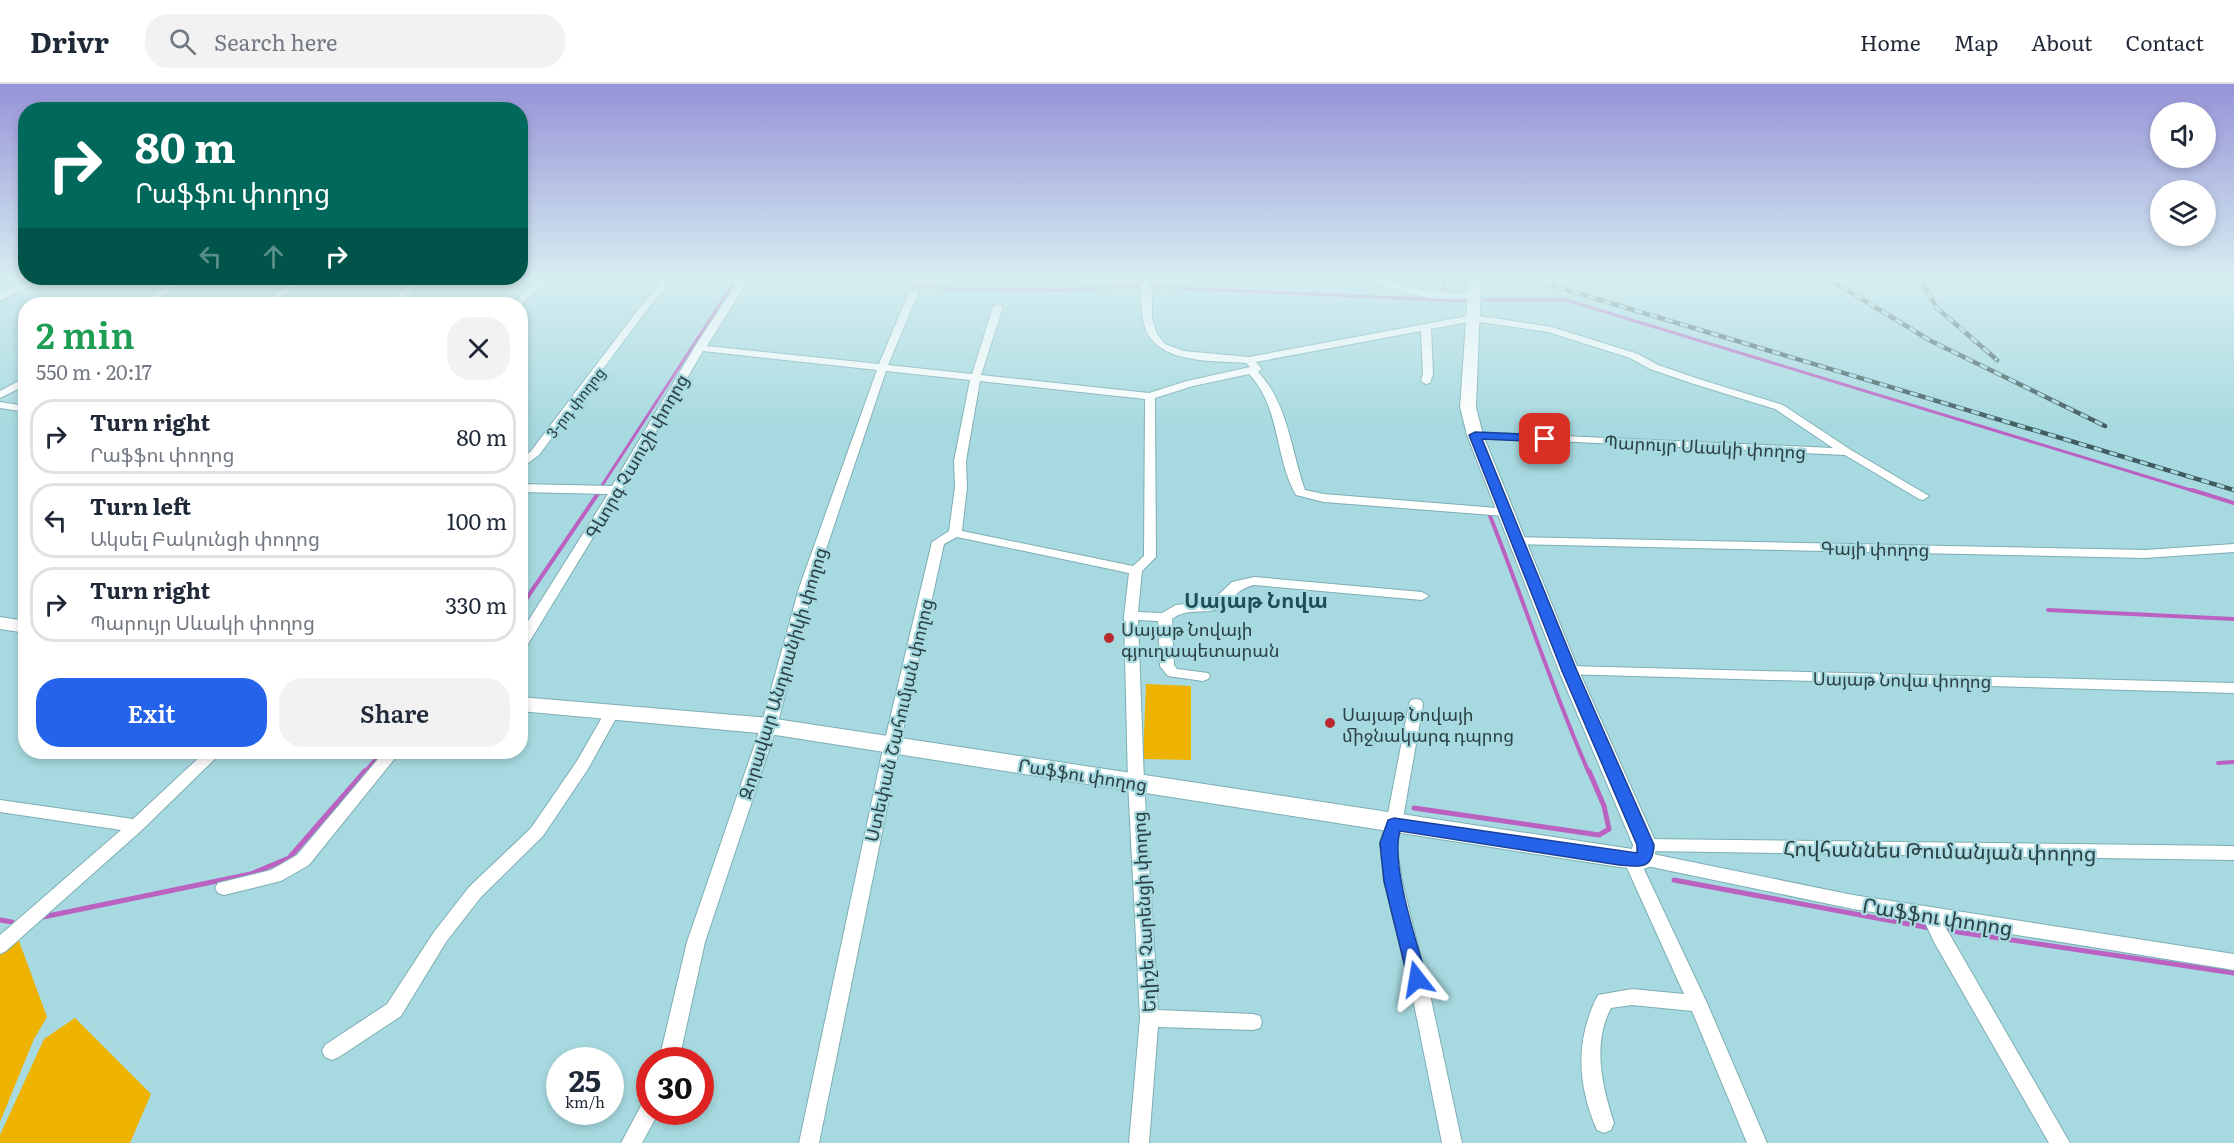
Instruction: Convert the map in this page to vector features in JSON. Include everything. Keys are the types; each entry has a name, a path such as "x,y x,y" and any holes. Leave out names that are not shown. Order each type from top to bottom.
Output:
{"main road":[{"path":"1472,327 1468,407 1475,435 1641,855"},
{"path":"0,623 18,626"},
{"name":"Րաֆֆու փողոց","path":"528,705 769,726 1394,824 1641,855"}],"street":[{"name":"3-րդ փողոց","path":"528,459 535,453 630,327"},
{"name":"Գևորգ Չաուշի փողոց","path":"528,634 618,490 713,327"},
{"name":"Զորավար Անդրանիկի փողոց","path":"672,1047 696,942 769,726 806,588 883,366 899,327"},
{"path":"991,327 976,376 960,461 961,487 955,533 1136,570"},
{"path":"1150,327 1152,335 1162,346 1182,354 1250,365 1262,379 1278,418 1300,492 1324,498 1505,512"},
{"path":"699,348 1150,396 1250,365 1424,327"},
{"path":"1426,327 1428,374 1426,381"},
{"path":"1538,327 1634,356 1654,367 1779,407 1847,452"},
{"path":"0,395 18,385"},
{"name":"Եղիշե Չարենցի փողոց","path":"1139,1143 1149,1018 1136,782 1131,616 1136,570 1150,557 1150,396"},
{"path":"0,405 18,408"},
{"name":"Պարույր Սևակի փողոց","path":"1475,435 1847,452 1923,496"},
{"path":"528,489 618,490"},
{"name":"Ստեփան Շահումյան փողոց","path":"808,1143 892,744 938,542 955,533"},
{"name":"Գայի փողոց","path":"1516,541 2145,554 2234,548"},
{"path":"1131,616 1165,617 1176,609 1216,605 1237,585 1254,581 1422,596"},
{"path":"1165,617 1167,666 1173,673 1203,676"},
{"name":"Սայաթ Նովա փողոց","path":"1569,671 2234,688"},
{"path":"1416,704 1394,824 1388,843 1393,881 1422,999 1452,1143"},
{"path":"332,1051 394,1010 440,937 475,892 537,832 583,765 613,711"},
{"path":"0,946 136,826 207,759"},
{"path":"224,888 275,876 303,860 386,759"},
{"path":"0,806 136,826"},
{"name":"Հովհաննես Թումանյան փողոց","path":"1641,855 2234,853"},
{"path":"1641,855 1698,1003 1757,1143"},
{"name":"Րաֆֆու փողոց","path":"1641,855 1853,902 2234,962"},
{"path":"1930,914 1940,938 2060,1143"},
{"path":"1604,1123 1596,1103 1589,1063 1596,1014 1605,1001 1632,997 1698,1003"},
{"path":"1149,1018 1253,1022"},
{"path":"631,1143 641,1125"}],"shaded area":[{"path":"1146,684 1191,686 1191,760 1143,759"},
{"path":"0,939 19,941 47,1017 34,1039 0,1122"},
{"path":"75,1018 151,1094 130,1143 0,1143 0,1135 44,1039"}],"waterway":[{"path":"601,487 705,327"},
{"path":"1656,327 2197,492"},
{"path":"2192,490 2234,503"},
{"path":"528,596 599,492"},
{"path":"1490,516 1589,773"},
{"path":"2048,610 2234,619"},
{"path":"364,773 376,759"},
{"path":"2218,763 2234,762"},
{"path":"43,917 251,874 289,858 365,771"},
{"path":"1414,808 1599,835 1609,829 1604,806 1589,771"},
{"path":"1674,880 1930,928"},
{"path":"0,920 12,922"},
{"path":"1944,930 2234,973"}],"railway":[{"path":"1692,327 2234,490"},
{"path":"1909,327 1931,341 2105,426"},
{"path":"1959,327 1997,360"}],"place":[{"name":"Սայաթ Նովայի գյուղապետարան","path":"1109,638"},
{"name":"Սայաթ Նովայի միջնակարգ դպրոց","path":"1330,723"}],"district":[{"name":"Սայաթ Նովա","path":"1256,598"}],"route":[{"path":"1417,979 1393,881 1388,843 1394,824 1619,858 1639,860 1645,856 1646,845 1569,671 1475,435 1545,439"}]}
